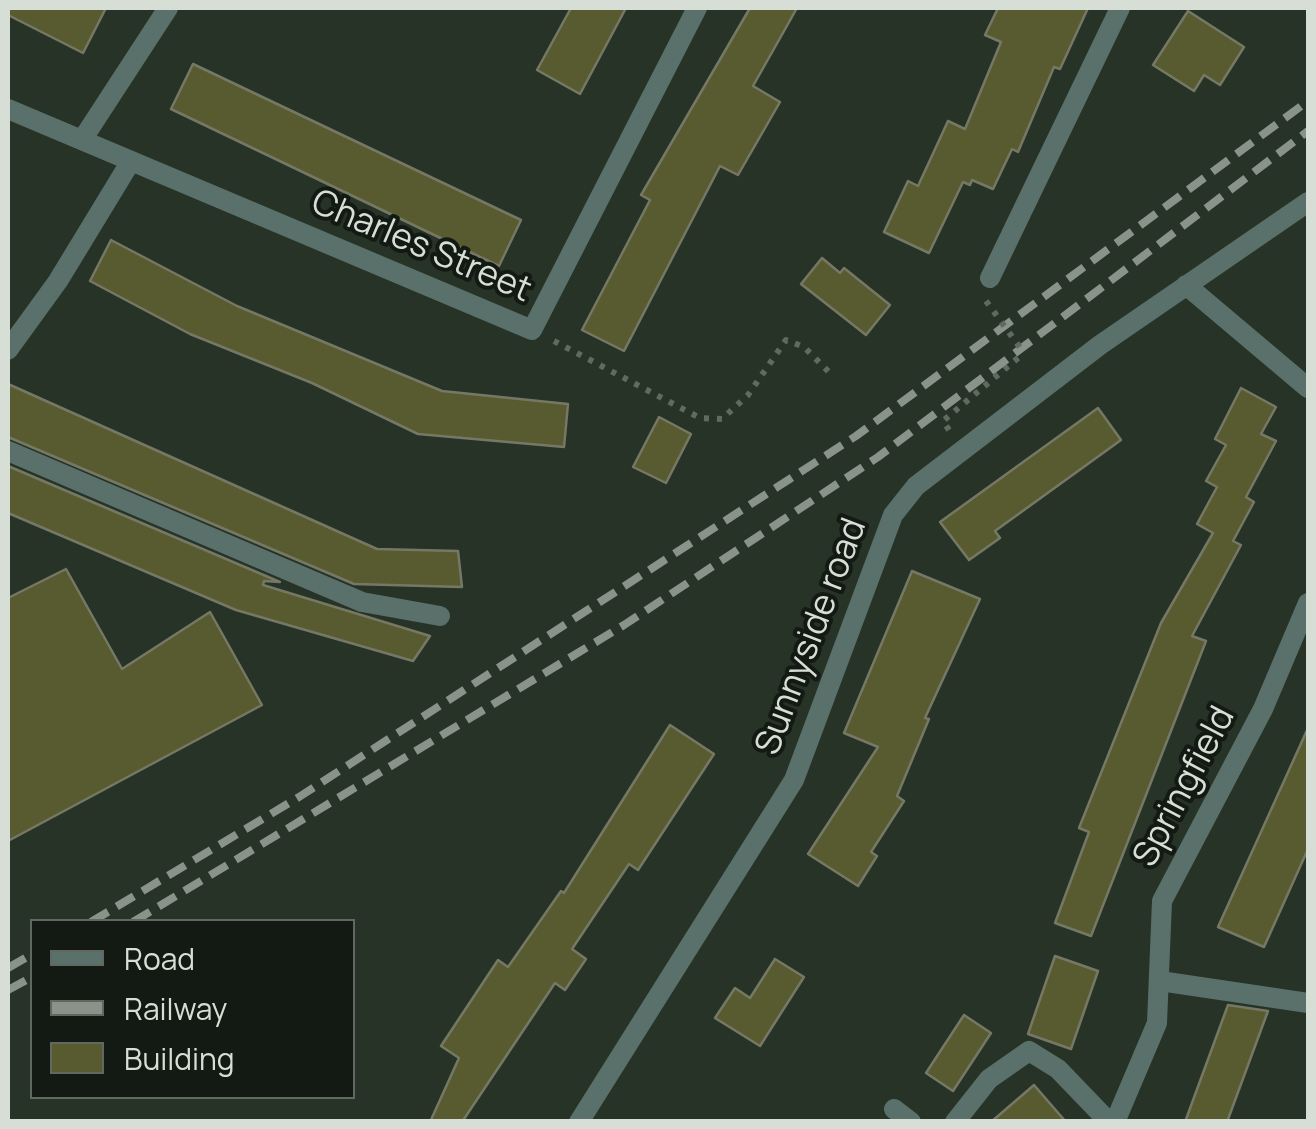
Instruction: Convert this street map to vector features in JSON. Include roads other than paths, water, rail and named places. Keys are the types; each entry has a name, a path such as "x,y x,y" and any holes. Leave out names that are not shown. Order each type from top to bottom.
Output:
{"street":[{"path":"82,140 168,8"},
{"name":"Charles Street","path":"8,109 532,330 696,8"},
{"path":"990,278 1120,8"},
{"path":"8,350 58,281 131,161"},
{"name":"Sunnyside road","path":"579,1122 794,780 892,515 916,486 1186,285 1308,202"},
{"path":"1186,285 1308,388"},
{"path":"8,451 362,602 440,616"},
{"name":"Springfield","path":"955,1122 989,1080 1029,1052 1057,1069 1112,1122 1157,1023 1162,901 1264,709 1308,602"},
{"path":"1160,981 1308,1003"}],"railway":[{"path":"96,919 299,797 856,436 1308,101"},
{"path":"138,919 624,625 878,457 1308,131"},
{"path":"8,968 30,955"},
{"path":"8,990 30,978"}]}
